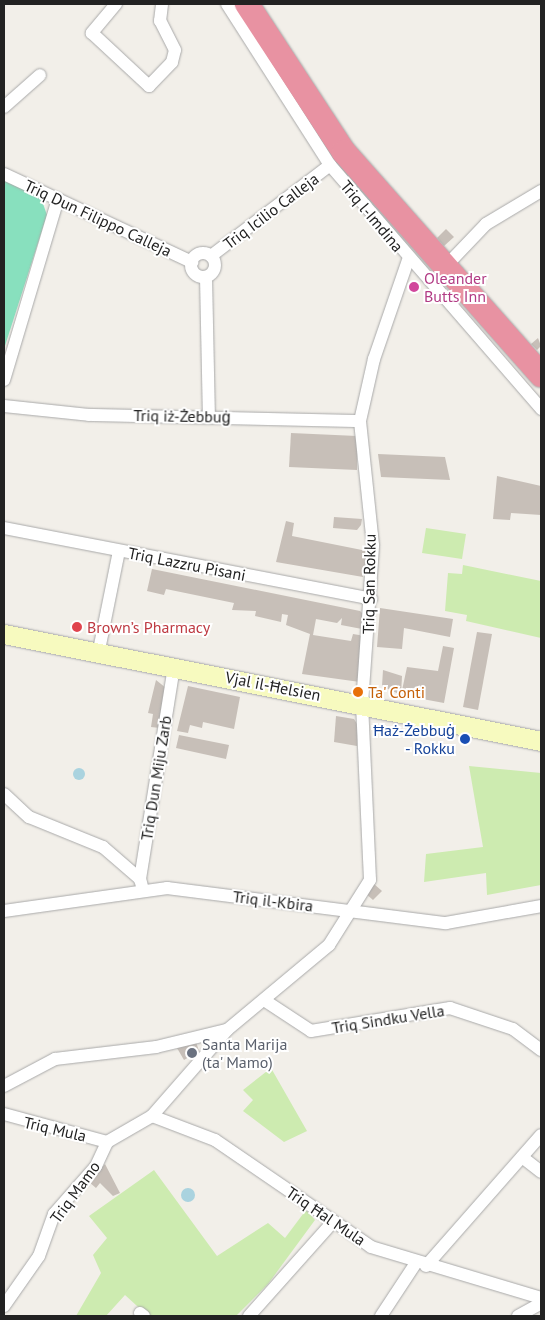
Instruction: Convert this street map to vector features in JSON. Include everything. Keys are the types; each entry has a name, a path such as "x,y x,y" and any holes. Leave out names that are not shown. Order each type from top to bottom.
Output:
{"highway":[{"name":"Triq l-Imdina","path":"247,4 344,152 541,375"}],"street":[{"path":"116,4 92,33 149,86 172,62 175,50 160,21 162,4"},
{"name":"Triq l-Imdina","path":"227,4 330,165 408,260 506,363 541,409"},
{"path":"4,108 40,75"},
{"name":"Triq Icilio Calleja","path":"211,256 330,165"},
{"name":"Triq Dun Filippo Calleja","path":"4,174 58,202 192,262"},
{"path":"445,267 486,224 541,191"},
{"path":"4,380 58,202"},
{"path":"206,277 194,273 192,262 200,254 211,256 215,269 206,277 209,416"},
{"name":"Triq San Rokku","path":"351,909 373,868 368,855 362,704 371,599 373,545 360,420 374,359 408,260"},
{"name":"Triq iż-Żebbuġ","path":"4,406 90,415 360,420"},
{"name":"Triq Lazzru Pisani","path":"4,528 371,599"},
{"path":"100,650 119,551"},
{"name":"Vjal il-Ħelsien","path":"4,634 100,650 541,741"},
{"name":"Triq Dun Miju Zarb","path":"141,885 174,666"},
{"path":"4,794 30,817 103,846 141,885"},
{"name":"Triq il-Kbira","path":"4,911 141,885 351,909 446,923 541,906"},
{"name":"Triq Mamo","path":"4,1306 39,1256 54,1214 96,1166 107,1142 152,1116 227,1030 329,945 351,909"},
{"name":"Triq Sindku Vella","path":"264,1000 311,1030 450,1008 513,1029 541,1050"},
{"name":"Triq Mamo","path":"4,1086 55,1059 156,1047 227,1030"},
{"name":"Triq Mula","path":"4,1114 107,1142"},
{"name":"Triq Ħal Mula","path":"152,1116 215,1140 311,1206 332,1223 371,1247 421,1264 541,1298"},
{"path":"381,1316 421,1264 541,1135"},
{"path":"522,1157 541,1172"},
{"path":"249,1316 332,1223"},
{"path":"518,1316 541,1303"}],"green space":[{"path":"4,180 41,198 47,215 4,349"},
{"path":"426,528 466,534 462,559 422,553"},
{"path":"463,565 541,581 541,638 466,621 467,615 445,611 448,573 462,574"},
{"path":"469,766 541,773 541,885 487,895 486,873 424,882 426,854 483,847"},
{"path":"271,1068 307,1131 284,1142 243,1111 253,1100 243,1090"},
{"path":"154,1170 217,1256 268,1223 285,1238 306,1210 315,1220 268,1284 236,1316 148,1316 125,1295 106,1316 76,1316 101,1273 93,1255 107,1238 89,1216"}],"water":[{"path":"77,768 81,768 85,774 81,780 77,780 73,776 73,772"},
{"path":"188,1188 193,1190 195,1195 193,1200 188,1202 183,1200 181,1195 183,1190"}],"building":[{"path":"446,229 454,237 444,246 437,238"},
{"path":"538,338 541,346 537,350 531,344"},
{"path":"291,433 357,436 357,470 289,467"},
{"path":"378,454 445,457 450,480 381,477"},
{"path":"497,476 541,486 541,515 511,513 510,520 493,519"},
{"path":"334,517 362,519 361,525 357,530 333,528"},
{"path":"286,521 294,523 292,536 367,551 363,577 276,562"},
{"path":"152,569 360,611 365,616 362,629 341,625 342,618 337,623 316,619 313,635 351,641 353,634 365,636 360,682 302,674 310,634 286,625 288,615 282,614 281,622 255,616 256,611 232,610 234,603 166,589 164,595 147,591"},
{"path":"380,608 453,619 450,637 404,628 402,649 377,647"},
{"path":"477,632 492,634 478,710 463,707"},
{"path":"443,646 454,648 444,703 401,695 407,667 438,671"},
{"path":"383,670 402,676 401,695 382,686"},
{"path":"156,680 166,688 160,728 151,727 153,714 148,713"},
{"path":"188,686 240,697 234,729 203,722 202,728 190,725 188,733 177,731"},
{"path":"336,716 354,719 359,727 357,746 334,742"},
{"path":"179,735 229,745 226,759 176,748"},
{"path":"374,884 382,891 373,900 365,893"},
{"name":"Santa Marija (ta' Mamo)","path":"196,1042 199,1051 184,1060 177,1048"},
{"path":"105,1164 120,1193 113,1196 100,1183 96,1188 89,1182"}],"place":[{"name":"Oleander Butts Inn","path":"414,287"},
{"name":"Brown’s Pharmacy","path":"77,627"},
{"name":"Ta' Conti","path":"358,692"},
{"name":"Ħaż-Żebbuġ - Rokku","path":"465,739"},
{"name":"Santa Marija (ta' Mamo)","path":"192,1053"}]}
